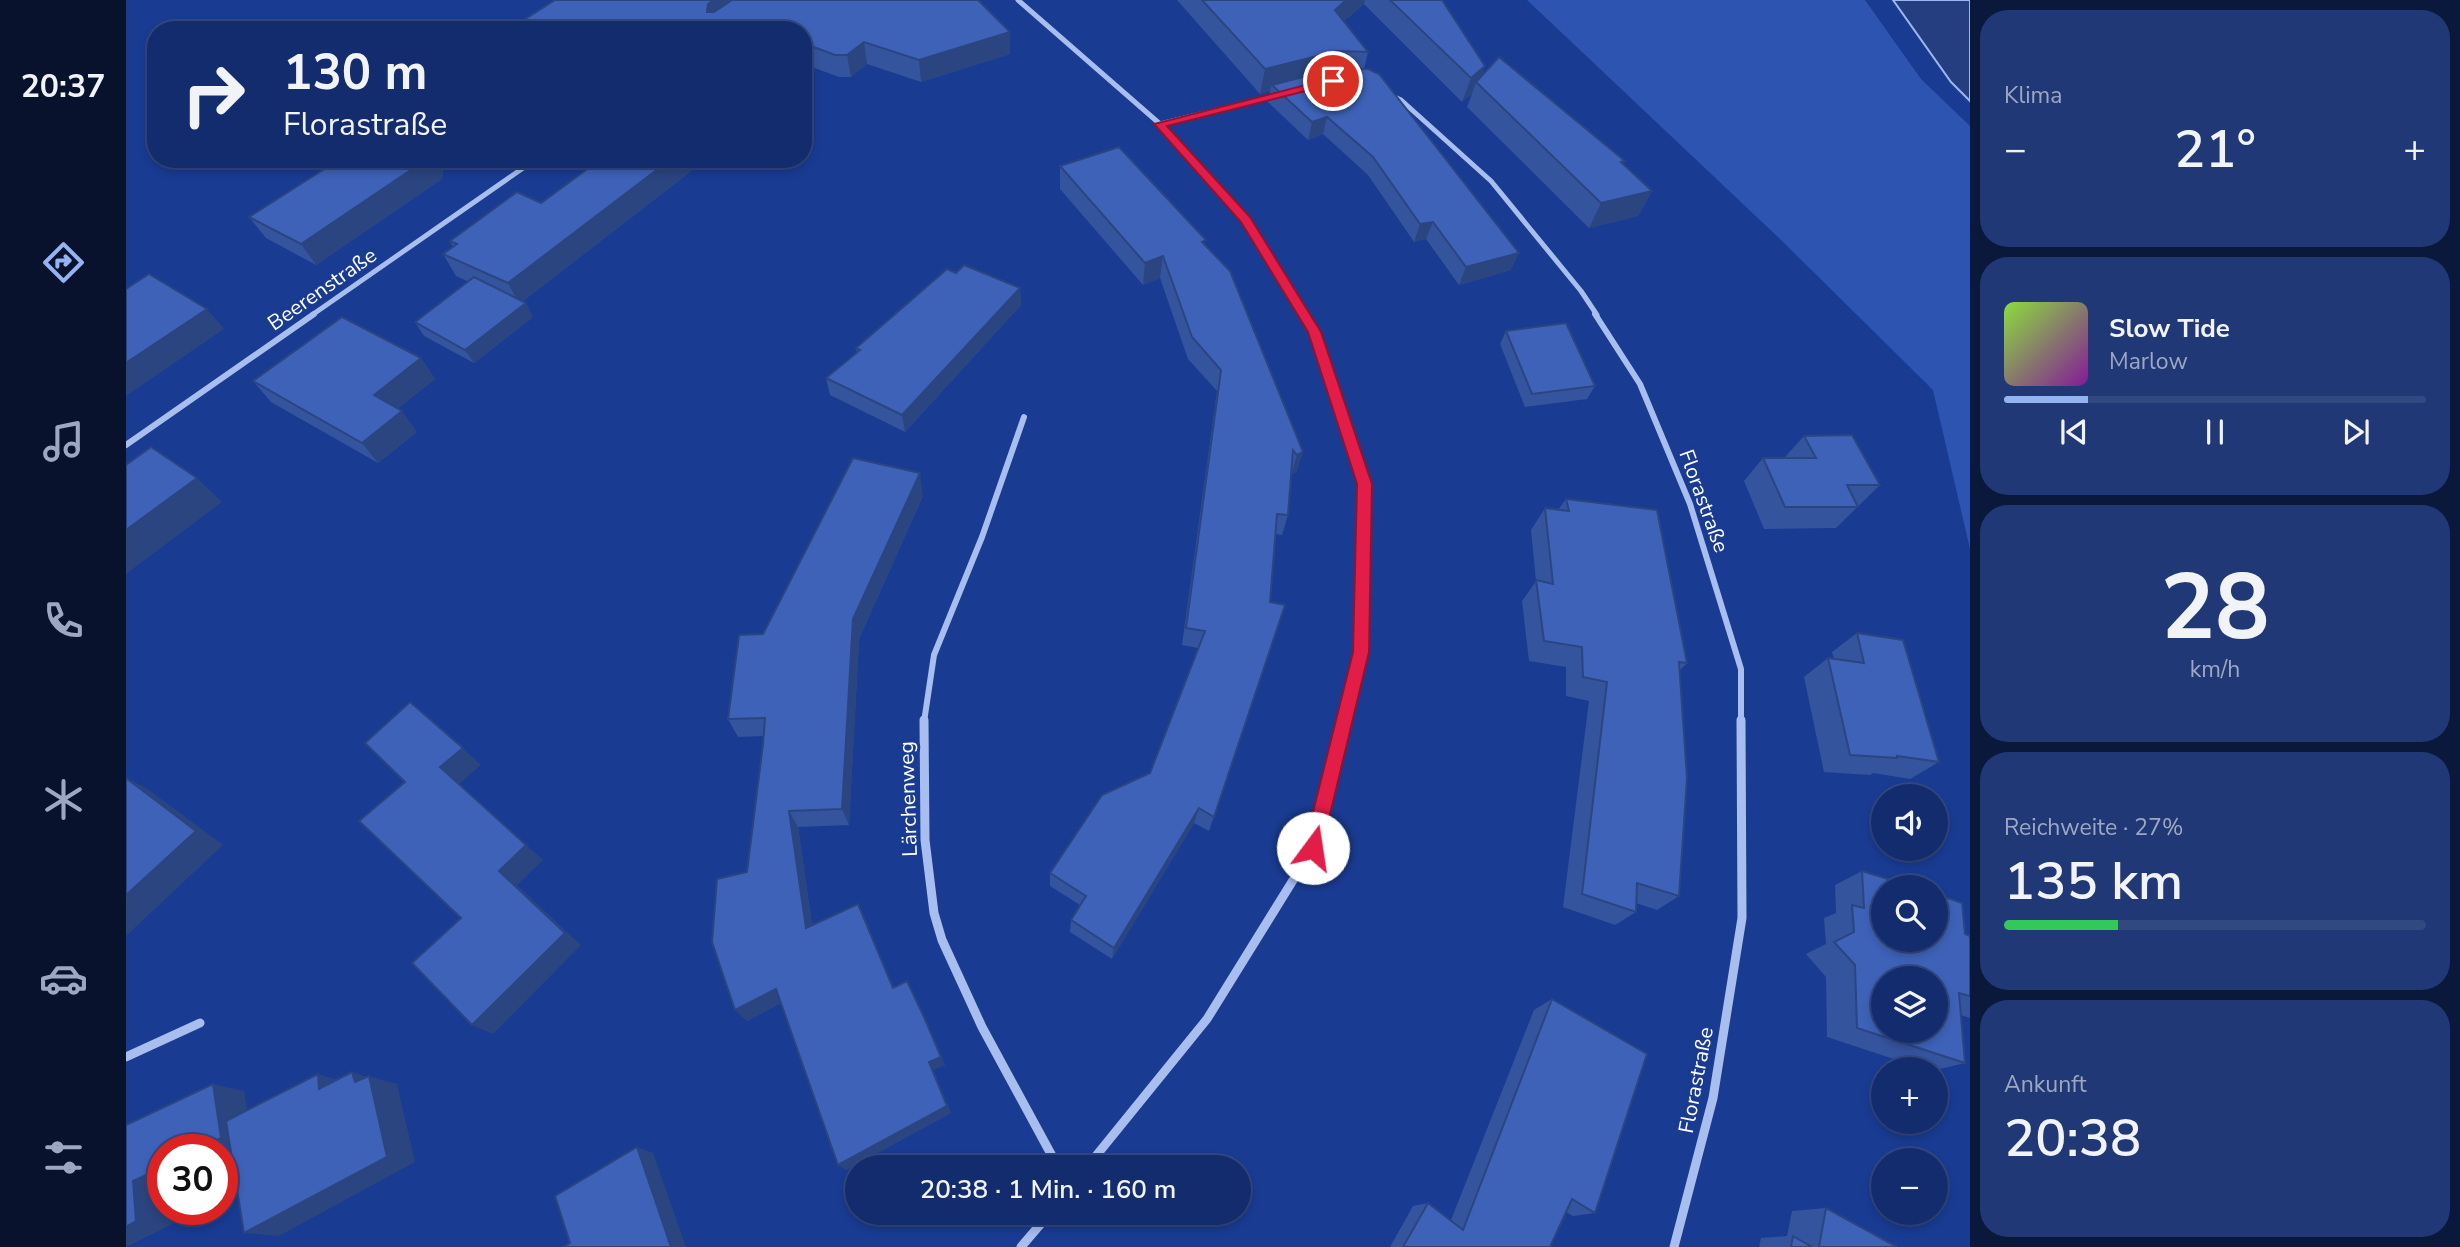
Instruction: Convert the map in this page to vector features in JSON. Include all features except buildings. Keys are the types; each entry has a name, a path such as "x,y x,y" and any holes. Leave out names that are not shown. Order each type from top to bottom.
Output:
{"street":[{"path":"1018,0 1160,124 1245,219 1314,332 1365,484 1361,652 1313,848 1207,1019 1097,1155"},
{"name":"Florastraße","path":"1377,88 1401,100 1491,181 1581,291 1640,384 1690,504 1741,669 1742,918 1713,1098 1674,1247"},
{"path":"1160,124 1293,91"},
{"name":"Beerenstraße","path":"126,445 523,168"},
{"name":"Lärchenweg","path":"1024,417 983,536 934,656 924,723 923,787 930,885 941,938 990,1041 1052,1155"},
{"path":"126,1057 200,1023"},
{"path":"1021,1247 1040,1225"}],"shaded area":[{"path":"1527,0 1865,0 1921,79 1970,126 1970,549 1933,390 1780,239"},
{"path":"1893,0 1970,0 1970,101 1951,82"}],"route":[{"path":"1313,848 1361,652 1365,484 1314,332 1245,219 1160,124 1333,81"}]}
